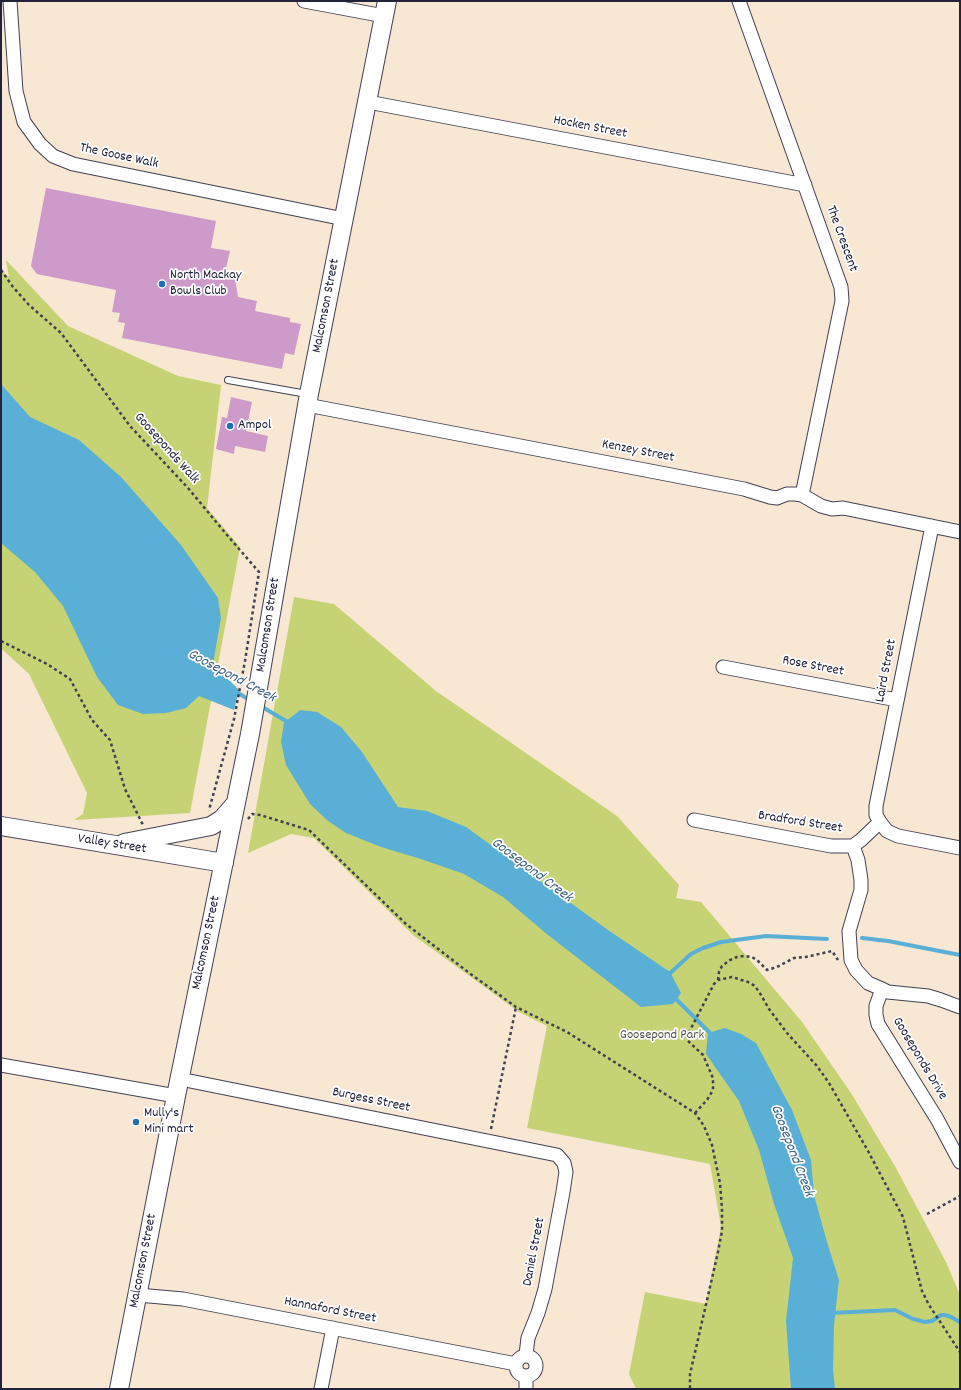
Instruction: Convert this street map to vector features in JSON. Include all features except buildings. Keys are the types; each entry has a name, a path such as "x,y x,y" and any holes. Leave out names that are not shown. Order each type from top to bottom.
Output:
{"main road":[{"name":"Malcomson Street","path":"119,1389 178,1087 250,734 308,399 368,102 385,9"},
{"path":"111,845 211,826 222,819 236,803"},
{"name":"Valley Street","path":"1,826 224,863"}],"street":[{"name":"The Goose Walk","path":"10,1 16,91 24,122 40,144 53,156 73,164 344,219"},
{"path":"304,1 385,9"},
{"name":"The Crescent","path":"740,1 841,286 842,301 802,495"},
{"name":"Hocken Street","path":"368,102 805,185"},
{"name":"Kenzey Street","path":"308,399 744,489 770,497 777,498 787,494 802,495"},
{"path":"802,495 821,506 832,509 843,508 960,532"},
{"name":"Laird Street","path":"880,822 876,815 876,806 932,526"},
{"name":"Rose Street","path":"723,667 897,700"},
{"name":"Bradford Street","path":"694,820 831,846 853,846 880,822"},
{"path":"880,822 887,831 898,836 960,848"},
{"path":"853,846 858,860 861,885 861,890 849,931 851,960 856,970 868,983 882,990 888,992 928,996 960,1007"},
{"name":"Gooseponds Drive","path":"882,990 876,1006 878,1024 936,1119 960,1162"},
{"name":"Burgess Street","path":"1,1065 178,1087 557,1155"},
{"name":"Daniel Street","path":"521,1360 545,1289 563,1192 566,1172 564,1163 557,1155"},
{"name":"Hannaford Street","path":"138,1295 183,1299 333,1328 521,1360"},
{"path":"321,1389 333,1328"},
{"path":"521,1360 529,1356 534,1360 536,1367 533,1372 526,1376 526,1389"}],"lane":[{"path":"228,380 308,399"}],"path":[{"name":"Gooseponds Walk","path":"1,270 13,287 30,305 61,333 130,426 188,488 259,572 234,719 209,810 204,814"},
{"path":"1,640 47,664 70,679 92,720 110,740 125,789 144,829"},
{"path":"247,820 252,814 260,815 309,830 406,924 468,972 516,1007 573,1036 695,1113 704,1126 712,1145 720,1183 722,1230 690,1374 690,1389"},
{"path":"695,1113 707,1100 713,1090 713,1078 703,1054 687,1040 686,1036 718,980 719,972 722,966 730,960 744,956 752,957 767,970 777,967 794,958 832,951 838,961 841,962"},
{"path":"718,980 732,977 755,986 762,995 769,1009 787,1033 817,1066 829,1083 868,1151 903,1217 922,1291 935,1315 960,1352"},
{"path":"488,1142 516,1007"},
{"path":"927,1214 960,1196"}],"green space":[{"path":"6,260 68,326 178,376 221,385 207,508 240,547 190,813 74,820 83,814 87,793 29,674 3,650 1,650 1,270 9,277"},
{"name":"Goosepond Park","path":"294,597 334,604 436,691 617,816 679,885 676,898 701,902 802,1022 851,1093 896,1168 946,1262 960,1295 960,1389 636,1389 629,1374 645,1292 706,1304 721,1227 710,1164 527,1128 547,1026 519,1012 413,935 314,838 291,834 248,853"}],"water":[{"path":"1,384 30,417 79,440 121,477 181,545 218,598 221,618 213,664 239,690 234,710 199,696 186,708 166,713 143,714 118,705 97,677 63,606 35,572 1,543"},
{"path":"300,710 317,712 341,727 362,752 398,807 427,811 466,827 608,930 670,972 681,993 673,1004 641,1007 548,935 503,897 464,874 381,847 346,833 328,821 310,804 286,765 281,742 284,723"},
{"path":"725,1028 741,1034 756,1043 792,1110 811,1160 814,1195 839,1280 834,1325 833,1370 835,1389 791,1389 786,1321 793,1258 774,1204 759,1150 739,1101 706,1054 708,1033"}],"waterway":[{"name":"Goosepond Creek","path":"235,691 251,701"},
{"name":"Goosepond Creek","path":"259,705 291,724"},
{"path":"667,976 691,954 721,942 766,936 827,939"},
{"path":"862,938 888,941 960,955"},
{"name":"Goosepond Creek","path":"674,997 713,1036"},
{"path":"830,1313 895,1310 913,1319 925,1322 932,1321 941,1315 951,1317 960,1322"}],"place":[{"name":"North Mackay Bowls Club","path":"162,284"},
{"name":"Ampol","path":"230,426"},
{"name":"Mully's Mini mart","path":"136,1122"}]}
